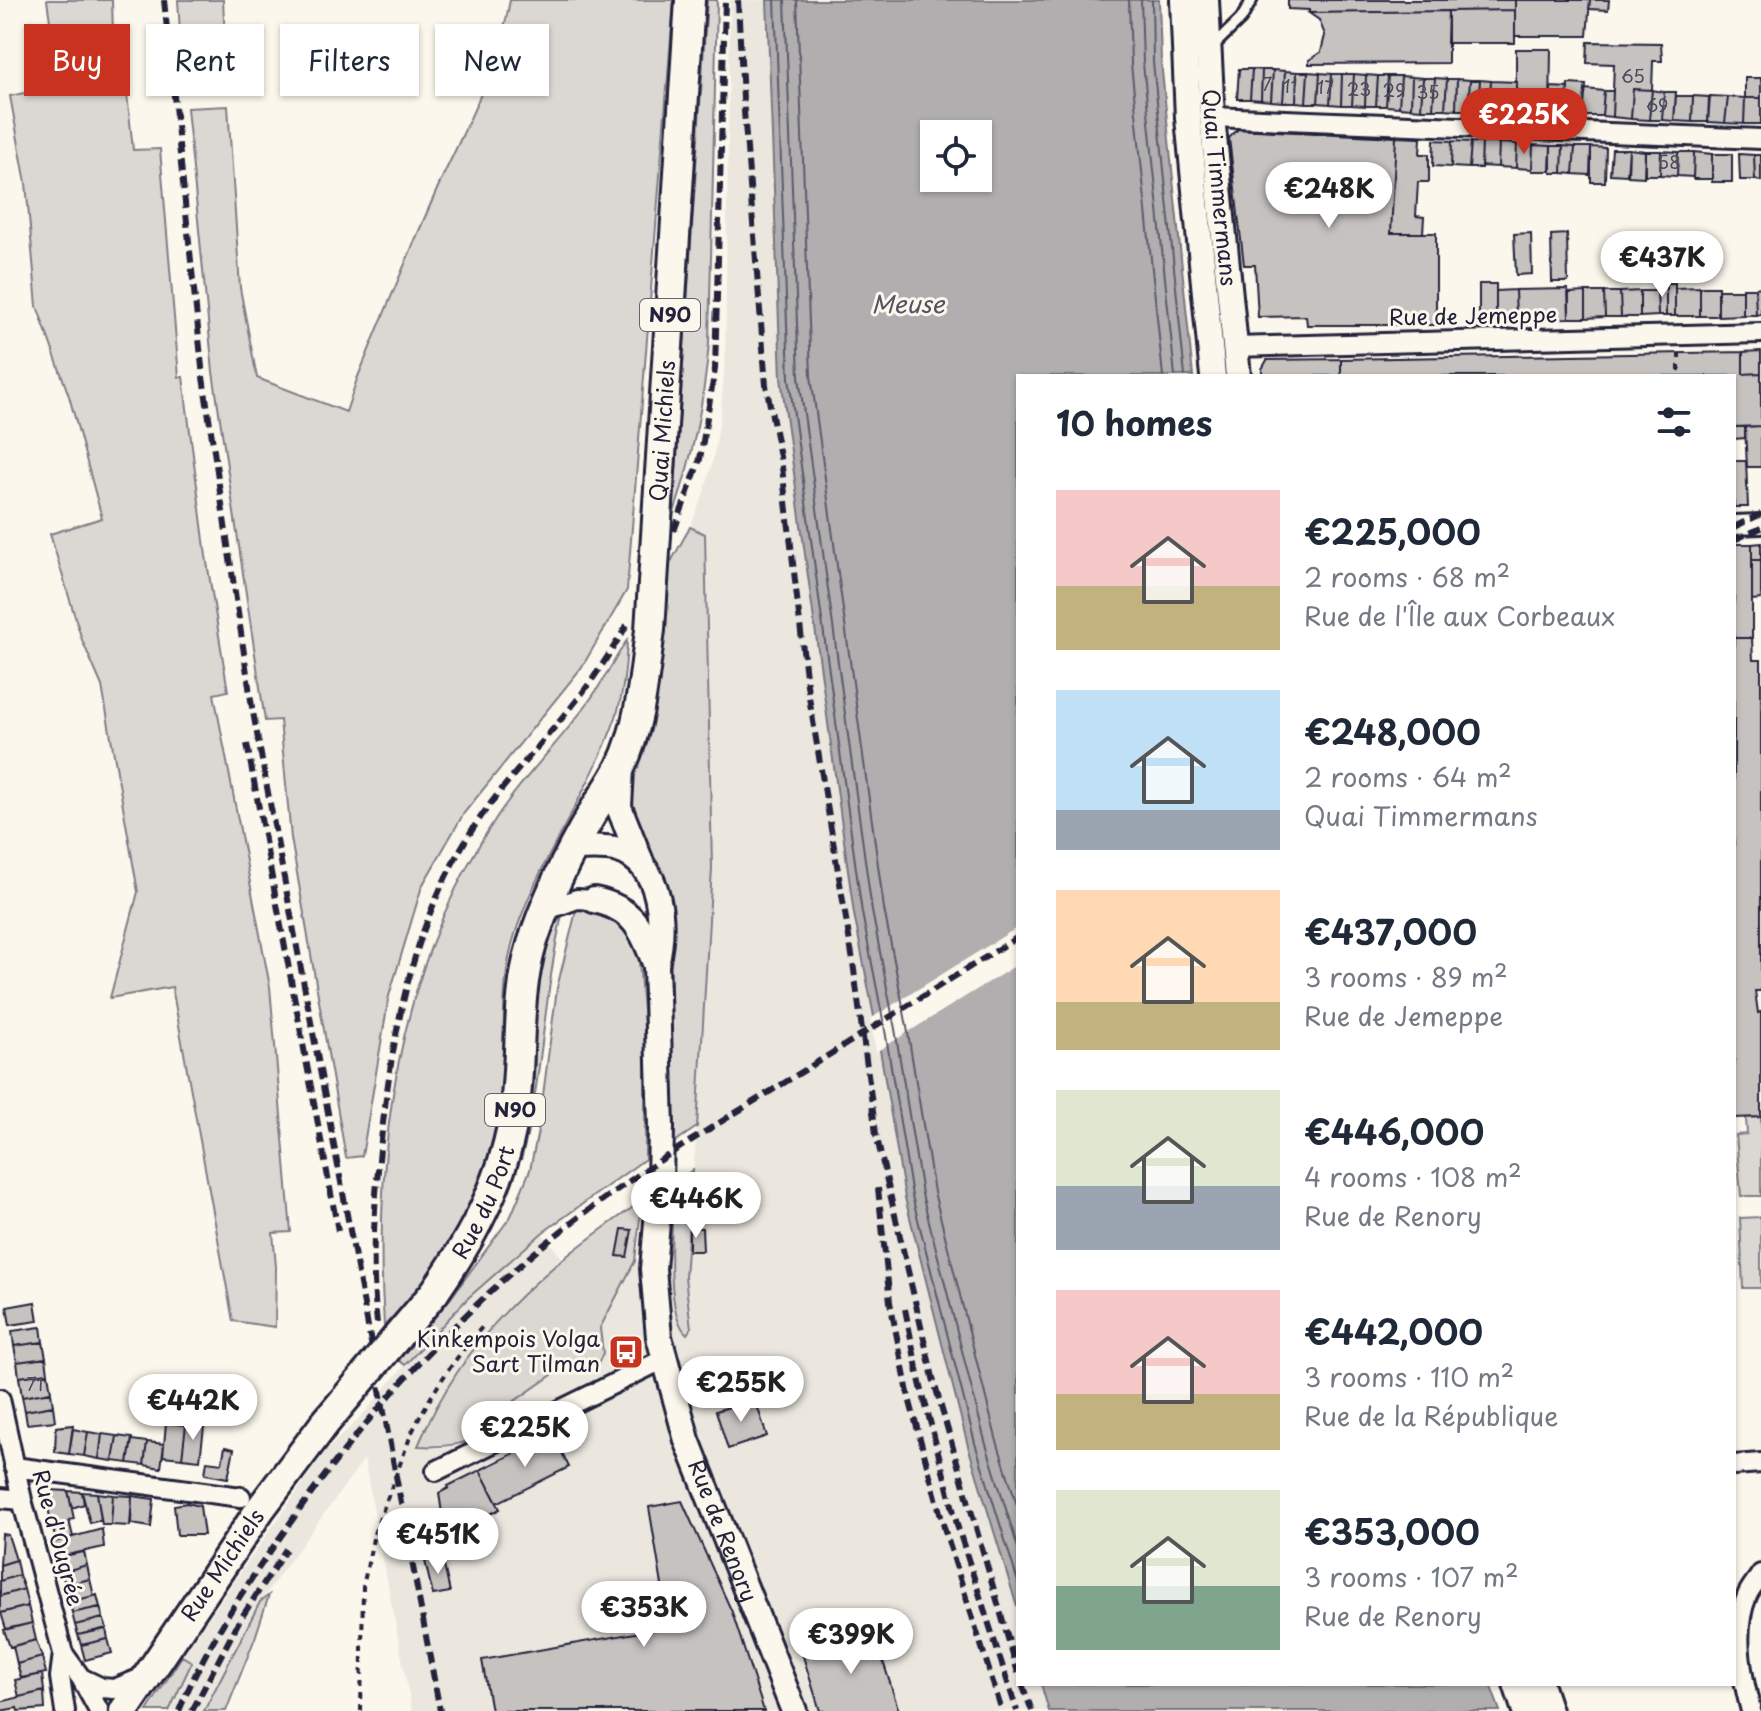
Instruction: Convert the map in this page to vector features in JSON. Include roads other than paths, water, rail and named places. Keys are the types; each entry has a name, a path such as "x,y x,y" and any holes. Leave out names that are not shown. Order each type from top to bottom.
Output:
{"main road":[{"name":"Quai Michiels","path":"571,854 621,766 640,697 650,630 690,0"},
{"name":"Rue du Port","path":"325,1423 434,1293 481,1217 508,1139 515,1108 524,975 544,911 571,854"},
{"name":"Rue Michiels","path":"124,1711 174,1634 325,1423"}],"street":[{"name":"Quai Timmermans","path":"1183,0 1188,118 1213,374"},
{"name":"Quai Timmermans","path":"1206,0 1212,117 1238,374"},
{"path":"1212,117 1761,139"},
{"name":"Rue de Jemeppe","path":"1234,347 1761,333"},
{"path":"1736,525 1761,524"},
{"name":"Rue de Renory","path":"621,766 619,807 656,891 658,903 661,946 656,965 661,1126 660,1187 653,1269 656,1315 664,1359 687,1440 794,1711"},
{"path":"571,854 618,850 641,862"},
{"name":"Rue de Renory","path":"571,854 575,885 594,900 616,906 636,922 656,965"},
{"path":"544,911 577,899 594,900"},
{"path":"436,1471 664,1359"},
{"name":"Rue d'Ougrée","path":"0,1399 22,1500 63,1653 99,1711"},
{"path":"1736,1465 1761,1463"},
{"path":"14,1467 241,1497"},
{"path":"1,1500 22,1500"},
{"path":"1751,1711 1742,1674 1740,1632 1746,1597 1761,1574"},
{"name":"Rue d'Ougrée","path":"63,1653 60,1677 64,1708"},
{"path":"81,1678 102,1688 114,1689 147,1676"},
{"path":"1517,1686 1525,1711"},
{"path":"1541,1686 1549,1711"}],"lane":[{"path":"1209,50 1241,19 1252,0"}],"water":[{"name":"Meuse","path":"767,0 1159,0 1161,61 1193,374 1016,374 1016,1603 968,1446 905,1198 854,914 781,378"},
{"path":"1042,1686 1491,1686 1500,1711 1049,1711"}],"railway":[{"path":"164,0 203,377 252,707 440,1711"},
{"path":"674,531 700,459 715,369 725,0"},
{"path":"738,0 766,385 782,467 807,685 852,955 876,1134 934,1382 1016,1666"},
{"path":"1736,526 1761,514"},
{"path":"1736,539 1761,528"},
{"path":"377,1323 374,1223 383,1123 402,1006 424,930 438,894 476,824 580,696 627,625"},
{"path":"247,744 338,1231"},
{"path":"179,1711 230,1612 349,1444 442,1339 510,1274 573,1222 656,1163 1016,938"},
{"path":"878,1188 890,1302 909,1398 945,1531 1002,1711"},
{"path":"905,1309 920,1383 958,1528 1017,1711"},
{"path":"192,1711 238,1623 286,1549"},
{"path":"1023,1686 1032,1711"}],"place":[{"name":"Kinkempois Volga Sart Tilman","path":"626,1352"}]}
